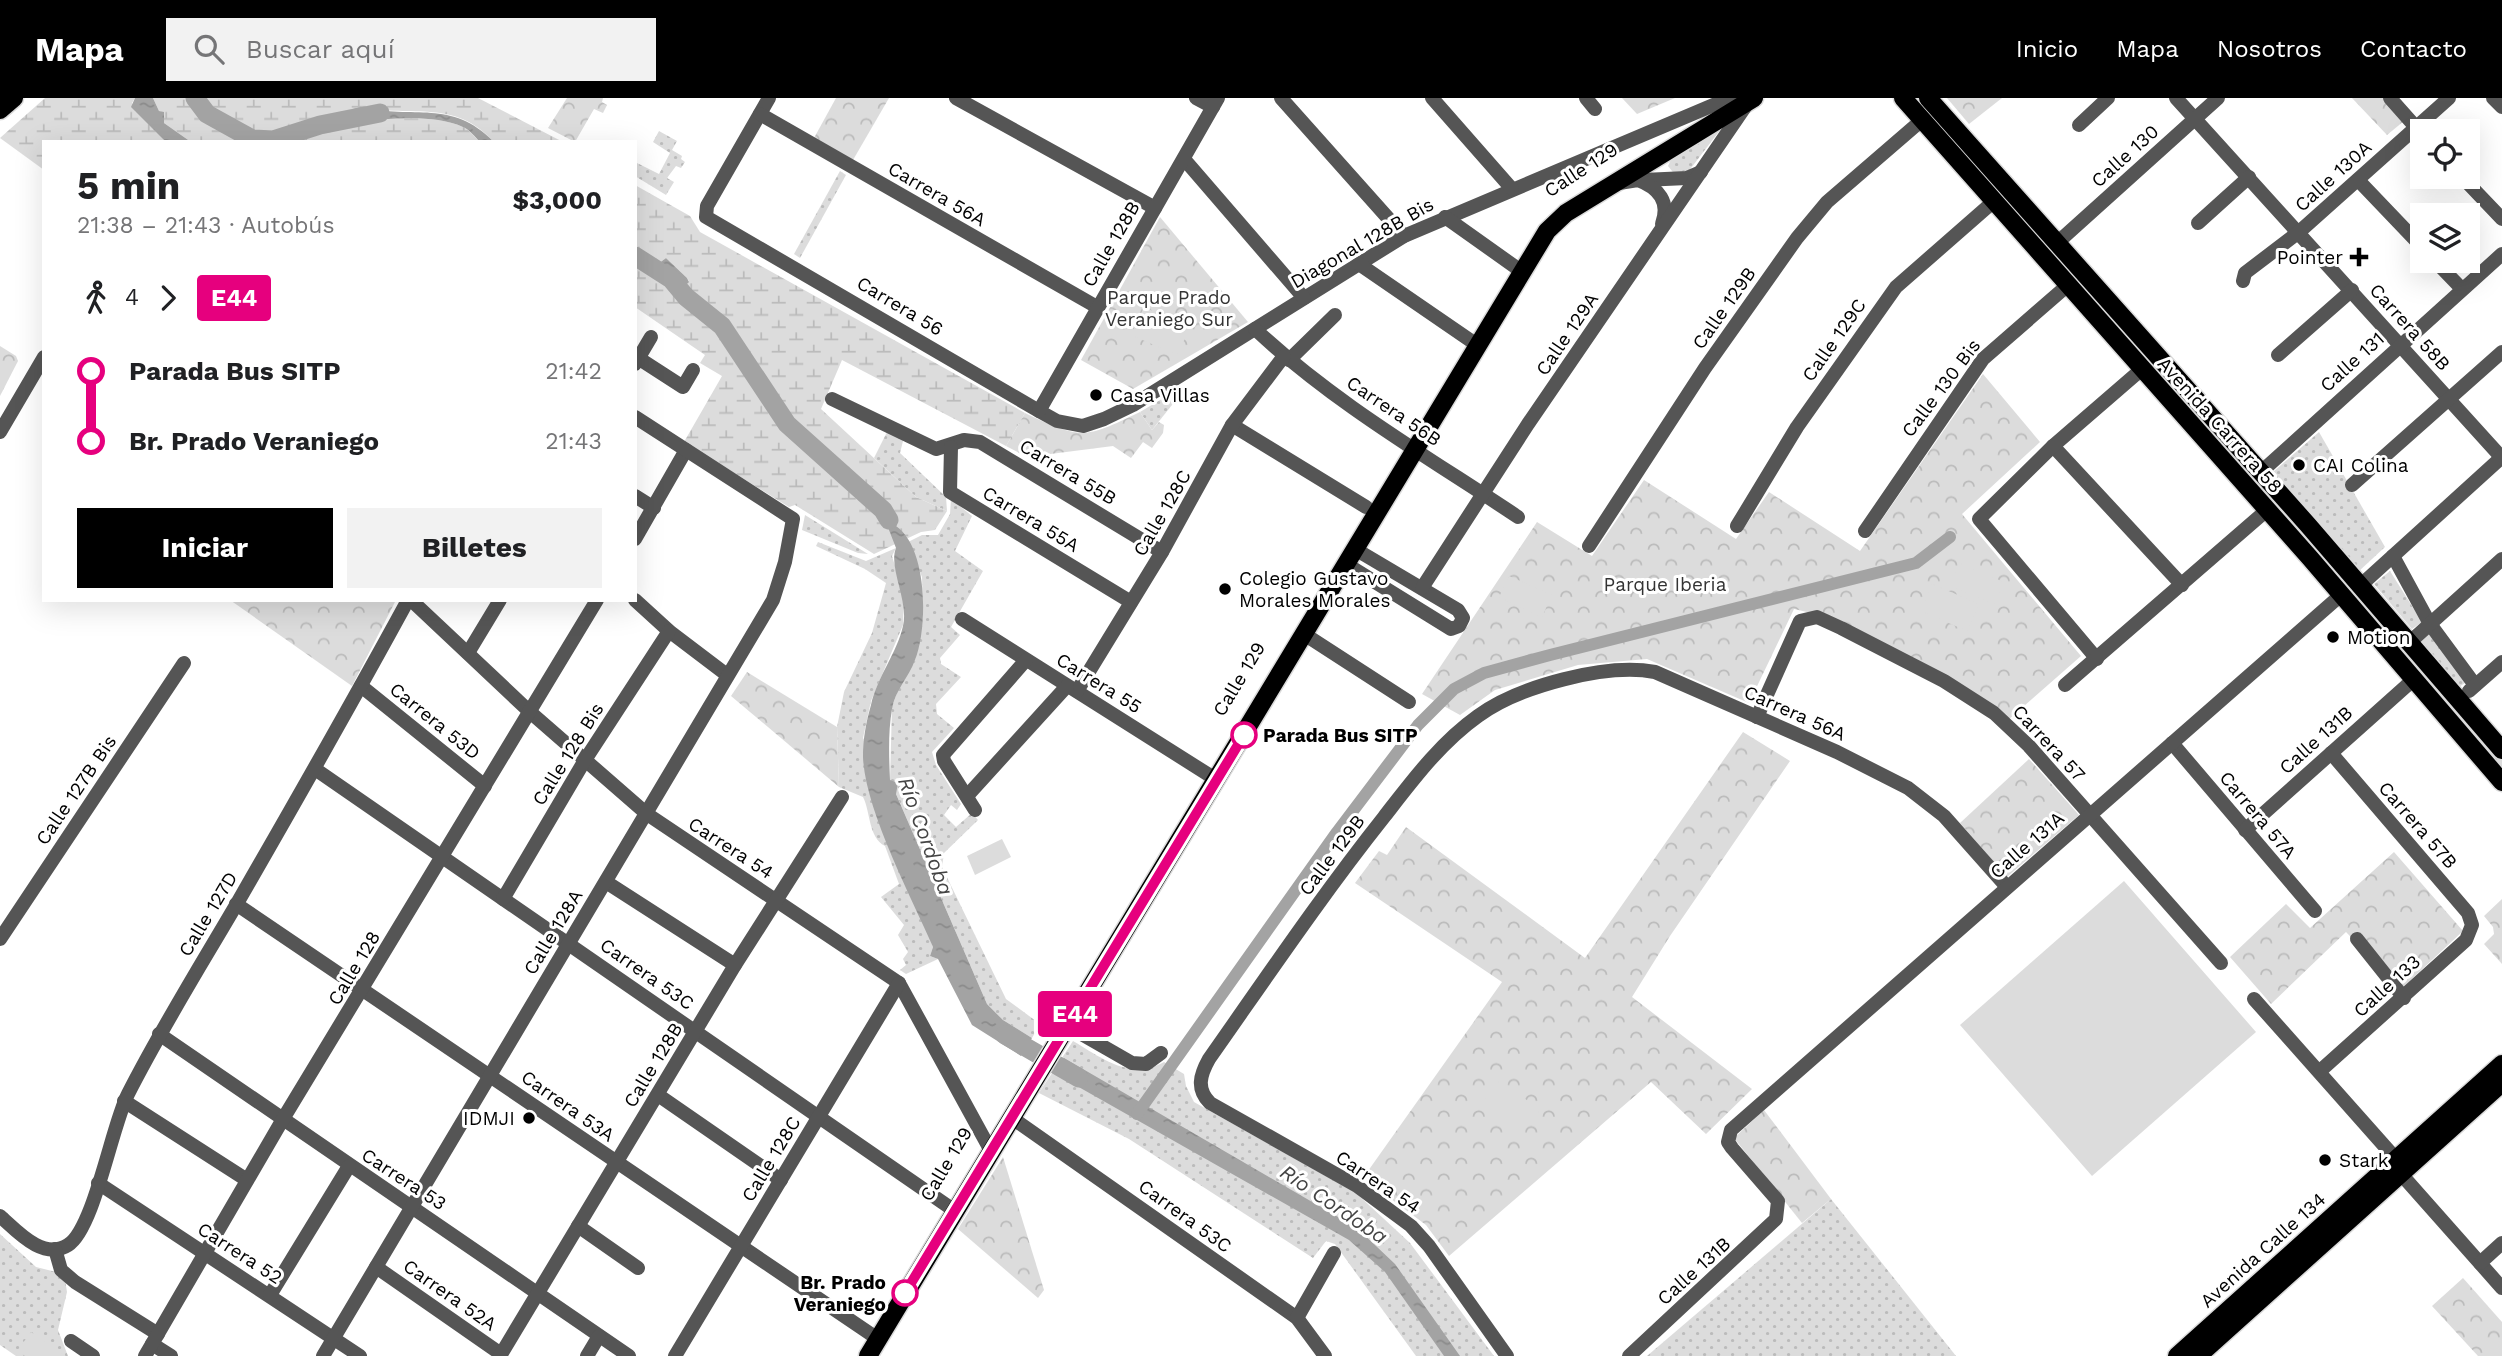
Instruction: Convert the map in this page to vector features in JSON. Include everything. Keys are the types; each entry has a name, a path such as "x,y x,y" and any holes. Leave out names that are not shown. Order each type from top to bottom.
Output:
{"main road":[{"path":"0,110 14,98"},
{"name":"Avenida Carrera 58","path":"1903,98 2267,510 2502,782"},
{"name":"Avenida Carrera 58","path":"1928,98 2501,746"},
{"name":"Calle 129","path":"1517,268 1553,224 1742,99"},
{"name":"Calle 129","path":"1212,776 1304,634 1350,557 1410,446 1543,221 1561,206 1742,99"},
{"name":"Calle 129","path":"854,1356 873,1336 1212,776 1366,507 1410,446"},
{"name":"Avenida Calle 134","path":"2198,1356 2398,1167 2502,1064"},
{"name":"Calle 129","path":"988,1145 1012,1118 1026,1082"},
{"name":"Avenida Calle 134","path":"2177,1356 2398,1167 2502,1083"},
{"name":"Calle 129","path":"868,1356 873,1336"}],"street":[{"path":"760,114 769,98"},
{"path":"956,98 1154,208"},
{"path":"1196,98 1215,103"},
{"path":"1281,98 1404,236"},
{"path":"1432,98 1512,190"},
{"path":"2079,125 2108,98"},
{"name":"Carrera 58B","path":"2176,98 2502,458"},
{"name":"Calle 130","path":"2057,243 2218,98"},
{"path":"2390,98 2410,121"},
{"name":"Calle 130A","path":"2430,119 2449,98"},
{"path":"2493,98 2502,107"},
{"name":"Diagonal 128B Bis","path":"1066,424 1094,424 1133,405 1404,236 1445,217 1742,99"},
{"name":"Calle 129A","path":"1422,588 1483,493 1701,172 1742,99"},
{"name":"Calle 128B","path":"1039,411 1215,103"},
{"name":"Carrera 56","path":"760,114 707,206 705,214 713,222 1039,411 1066,424"},
{"name":"Carrera 56A","path":"760,114 1097,307"},
{"name":"Calle 129B","path":"1589,547 1705,368 1797,237 1828,202 1922,120"},
{"name":"Calle 130A","path":"2243,281 2245,273 2299,232 2410,138"},
{"path":"1184,159 1304,298"},
{"path":"1638,180 1687,178 1701,172"},
{"path":"2198,223 2249,177"},
{"name":"Calle 129","path":"1611,186 1638,180 1653,187 1664,201 1664,219 1660,232"},
{"path":"2358,180 2410,234"},
{"path":"2473,189 2502,219"},
{"name":"Calle 129C","path":"1737,526 1797,428 1884,302 1908,274 1993,202"},
{"path":"1445,217 1517,268"},
{"name":"Calle 131","path":"2261,472 2502,254"},
{"path":"1359,264 1473,342"},
{"path":"2447,273 2462,289"},
{"name":"Calle 130 Bis","path":"1865,531 1983,359 2068,285"},
{"path":"2278,355 2352,290"},
{"name":"Calle 128C","path":"967,796 1072,689 1162,552 1233,425 1286,358 1335,315"},
{"name":"Carrera 56B","path":"1255,329 1286,358 1410,446 1518,517"},
{"path":"651,337 637,359 683,387 693,370"},
{"path":"2353,485 2502,352"},
{"path":"0,432 42,360"},
{"path":"2097,659 1979,519 2053,446 2142,369"},
{"name":"Carrera 55B","path":"832,399 936,449 951,447 964,440 980,442 1162,552"},
{"path":"637,418 686,450 637,536"},
{"path":"1233,425 1366,507"},
{"path":"2053,446 2182,585"},
{"name":"Carrera 55A","path":"951,447 950,492 1131,602"},
{"name":"Calle 128A","path":"323,1356 773,600 785,562 793,519 686,450"},
{"path":"2361,585 2502,458"},
{"path":"637,497 654,508"},
{"path":"2065,685 2267,510"},
{"path":"2393,556 2430,624 2475,685"},
{"path":"1350,557 1422,588 1458,610 1463,618 1460,626 1451,629 1350,557"},
{"path":"2410,642 2502,559"},
{"name":"Calle 131A","path":"1780,1210 1772,1193 1728,1142 1731,1130 2341,595"},
{"name":"Calle 127D","path":"55,1249 75,1239 98,1183 124,1101 159,1034 315,769 409,602"},
{"name":"Carrera 54","path":"412,602 530,712 647,814 899,983 988,1145"},
{"path":"468,653 499,602"},
{"name":"Calle 128","path":"151,1345 283,1119 596,602"},
{"path":"637,602 669,631 727,675"},
{"name":"Carrera 57","path":"1757,717 1800,621 1817,617 1944,681 1994,713 2029,746 2221,963"},
{"name":"Carrera 55","path":"962,619 1212,776"},
{"name":"Calle 128 Bis","path":"503,899 585,760 669,631"},
{"path":"1304,634 1409,702"},
{"path":"975,810 944,761 943,755 1026,660"},
{"path":"2459,699 2502,662"},
{"name":"Calle 127B Bis","path":"0,939 184,663"},
{"name":"Carrera 56A","path":"1527,688 1576,678 1643,670 1656,672 1837,752 1908,788 1944,816 2007,887"},
{"name":"Calle 131B","path":"2245,830 2413,680"},
{"name":"Carrera 53D","path":"361,687 485,786"},
{"name":"Calle 129B","path":"1200,1076 1209,1059 1351,859 1428,760 1476,717 1527,688"},
{"name":"Carrera 57A","path":"2172,743 2315,911"},
{"name":"Carrera 57B","path":"2330,753 2468,913 2472,925"},
{"name":"Carrera 53C","path":"315,769 951,1208"},
{"name":"Calle 128B","path":"501,1355 735,965 842,797"},
{"path":"606,882 735,965"},
{"name":"Carrera 53A","path":"236,904 873,1336"},
{"name":"Calle 133","path":"2320,1071 2466,940 2472,925"},
{"path":"2357,939 2404,998"},
{"name":"Calle 128C","path":"675,1356 899,983"},
{"path":"2255,999 2320,1071 2502,1288"},
{"path":"1058,1030 1132,1063 1146,1064 1161,1053"},
{"name":"Carrera 53","path":"159,1034 629,1356"},
{"name":"Carrera 54","path":"1200,1076 1204,1097 1210,1103 1357,1186 1411,1226 1429,1246 1507,1356"},
{"path":"658,1095 781,1180"},
{"path":"124,1101 247,1180"},
{"name":"Carrera 53C","path":"1012,1118 1297,1318 1325,1356"},
{"path":"270,1295 349,1166"},
{"name":"Carrera 52","path":"98,1183 360,1356"},
{"name":"Calle 131B","path":"1629,1356 1770,1227 1780,1210"},
{"path":"0,1216 31,1242 55,1249 61,1270 151,1345 171,1356"},
{"path":"578,1226 638,1268"},
{"path":"2480,1263 2502,1243"},
{"path":"1297,1318 1334,1253"},
{"name":"Carrera 52A","path":"376,1266 501,1355"},
{"path":"587,1356 599,1336"},
{"path":"71,1341 93,1356"}],"green space":[{"path":"45,98 135,98 132,103 136,112 140,112 164,140 42,140 42,169 0,138"},
{"path":"153,98 478,98 559,140 492,140 479,128 448,114 361,107 353,113 358,120 438,120 465,128 478,140 188,140 164,123 164,113 159,111"},
{"path":"567,98 603,98 602,102 607,105 603,113 594,109 576,140 548,128"},
{"path":"836,98 889,98 853,160 814,138"},
{"path":"1622,98 1675,98 1637,114"},
{"path":"1911,98 1953,136 2502,760 2502,775"},
{"path":"1947,98 2002,98 1969,124"},
{"path":"2352,98 2383,98 2404,121 2387,135"},
{"path":"1724,125 1688,172 1676,176 1668,166 1674,153"},
{"path":"659,131 677,141 672,150 682,156 681,159 685,162 681,168 676,166 667,178 674,182 666,195 637,177 637,163 659,174 670,153 653,142"},
{"path":"840,171 846,175 800,258 794,254"},
{"path":"637,186 690,216 700,232 1025,413 1006,446 842,360 821,409 916,497 947,511 935,530 921,532 874,554 795,505 789,507 684,442 722,376 700,363 705,355 637,308","holes":["666,258 689,281 685,287 676,283 658,264"]},
{"name":"Parque Prado Veraniego Sur","path":"1160,217 1248,322 1133,389 1081,360"},
{"path":"1144,307 1190,328 1177,355 1131,335"},
{"path":"0,346 16,356 18,361 0,396"},
{"name":"Parque Iberia","path":"1983,374 2040,442 1962,514 2081,656 2008,720 1824,616 1794,609 1749,703 1647,659 1578,665 1495,690 1460,715 1422,694 1537,522 1592,556 1644,480 1736,539 1769,492 1860,551"},
{"path":"1182,387 1184,390 1152,430 1140,412"},
{"path":"1140,412 1152,430 1159,422 1164,425 1163,433 1152,448 1143,442 1131,458 1113,446 1027,457 1006,446 1025,413 1059,428 1083,433 1106,427"},
{"path":"888,430 904,437 900,453 946,497 947,511 916,497 874,458"},
{"path":"2319,432 2385,547 2358,572 2273,472"},
{"path":"951,499 972,516 955,551 983,571 951,627 960,635 940,658 941,664 961,677 936,704 937,714 954,728 932,752 936,765 961,804 957,810 951,805 944,815 956,827 972,813 978,820 944,853 942,867 1006,999 1040,1024 1032,1038 1003,1020 987,1004 890,780 892,707 900,684 915,660 923,617 922,577 908,542 922,535 938,535 950,514"},
{"path":"805,515 868,554 858,553 802,530"},
{"path":"818,542 866,561 896,548 892,556 904,596 903,625 871,701 863,738 933,947 930,956 938,959 906,974 900,970 906,965 903,959 908,952 898,935 904,925 881,897 899,884 885,846 873,831 863,797 839,787 837,727 844,692 872,633 886,583 865,569 816,546"},
{"path":"1959,563 2004,582 1994,604 1950,586"},
{"path":"2390,571 2422,622 2412,629 2374,584"},
{"path":"1509,576 1552,595 1542,617 1499,597"},
{"path":"1932,584 1979,604 1967,631 1921,611"},
{"path":"233,602 395,602 352,686"},
{"path":"2431,630 2468,681 2459,687 2419,642"},
{"path":"747,672 837,727 839,787 731,696"},
{"path":"1743,732 1790,761 1670,936 1632,997 1752,1089 1706,1134 1651,1082 1449,1256 1426,1225 1363,1178 1502,982 1355,883 1379,851 1387,855 1406,827 1585,958"},
{"path":"2029,759 2079,815 2007,877 1960,823"},
{"path":"1002,839 1011,857 975,875 967,856"},
{"path":"2394,852 2463,931 2401,989 2346,932 2271,1004 2230,957 2286,904 2310,928"},
{"path":"2124,881 2256,1032 2092,1176 1960,1025"},
{"path":"2502,899 2502,964 2484,944 2494,934 2493,927 2484,916"},
{"path":"1073,1041 1106,1060 1128,1068 1152,1067 1164,1062 1184,1074 1186,1086 1194,1102 1356,1193 1410,1243 1494,1356 1416,1356 1335,1244 1326,1241 1313,1258 1129,1139 1039,1093"},
{"path":"1500,1080 1540,1110 1524,1131 1484,1101"},
{"path":"1764,1110 1831,1199 1802,1223 1734,1138"},
{"path":"1003,1157 1044,1290 1038,1298 958,1229"},
{"path":"1831,1199 1956,1356 1647,1356"},
{"path":"0,1234 36,1267 64,1274 67,1292 58,1330 68,1356 16,1356 0,1345"},
{"path":"2463,1278 2502,1322 2502,1356 2478,1356 2432,1306"},
{"path":"31,1332 65,1356 25,1356 17,1351"}],"water":[{"path":"135,98 153,98 159,111 164,112 164,123 188,140 164,140 131,107"},
{"path":"361,107 447,115 478,128 492,140 478,140 465,128 438,120 358,120 353,109"},
{"path":"666,258 687,278 689,282 684,287 658,264"},
{"path":"872,492 880,506 886,507 898,520 896,526 907,537 920,569 922,589 919,646 892,709 889,736 890,780 898,783 896,794 987,1004 1003,1020 1032,1038 1021,1056 972,1025 938,959 930,956 933,947 880,827 872,802 863,757 865,731 874,695 900,636 904,616 895,565 896,548 882,512 874,510 873,497 869,494"},
{"path":"1064,1058 1357,1228 1395,1264 1460,1356 1444,1356 1385,1272 1349,1240 1054,1073"}],"waterway":[{"name":"Río Cordoba","path":"195,98 207,114 252,139 273,140 320,125 380,113"},
{"name":"Río Cordoba","path":"637,257 671,279 686,297 722,326 787,424 883,510 889,520"},
{"path":"1137,1114 1337,832 1418,725 1454,689 1484,673 1916,563 1950,537"},
{"name":"Río Cordoba","path":"1005,1035 1079,1078"}],"bus line":[{"name":"E44","path":"905,1293 1244,735"}],"place":[{"name":"Pointer","path":"2359,257"},
{"name":"Casa Villas","path":"1096,395"},
{"name":"CAI Colina","path":"2299,465"},
{"name":"Colegio Gustavo Morales Morales","path":"1225,589"},
{"name":"Motion","path":"2333,637"},
{"name":"Parada Bus SITP","path":"1244,735"},
{"name":"IDMJI","path":"529,1118"},
{"name":"Stark","path":"2325,1160"},
{"name":"Br. Prado Veraniego","path":"905,1293"}]}
